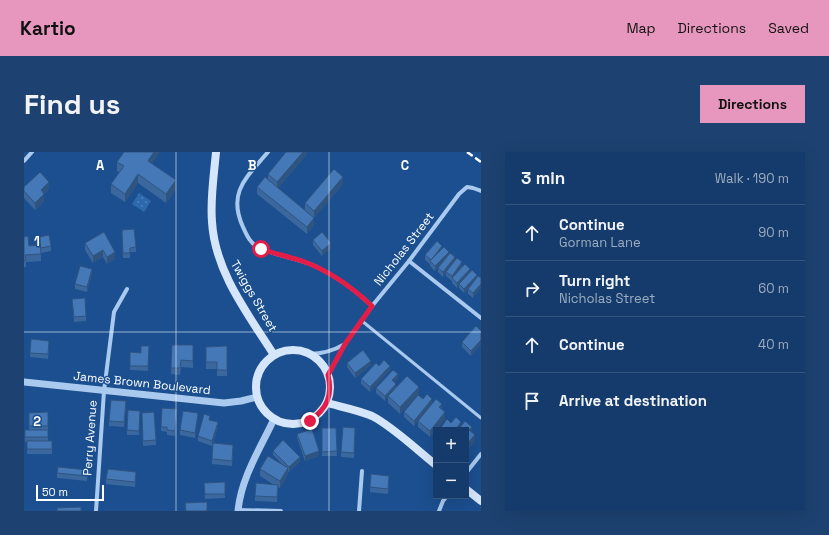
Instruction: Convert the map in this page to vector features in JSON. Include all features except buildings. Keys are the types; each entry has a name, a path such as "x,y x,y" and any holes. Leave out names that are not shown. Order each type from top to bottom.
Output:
{"main road":[{"name":"Twiggs Street","path":"216,152 212,207 212,222 216,249 231,286 274,355"},
{"path":"291,350 298,350 309,354 324,366 328,375 330,394 327,403 320,413 310,421 298,424 286,424 274,419 267,414 257,397 256,385 259,373 265,363 274,355 291,350"},
{"path":"327,403 374,417 433,463"},
{"path":"469,491 481,501"}],"street":[{"path":"24,161 32,152"},
{"path":"268,152 250,173 241,187 236,199 238,217 252,244 267,251 305,262 331,274 345,283 372,306"},
{"name":"Nicholas Street","path":"328,375 345,344 372,306 409,261 459,194 467,187 481,191"},
{"path":"409,261 481,318"},
{"name":"Perry Avenue","path":"96,511 104,391 114,312 127,289"},
{"name":"Nicholas Street","path":"309,354 326,353 336,350 345,344"},
{"name":"James Brown Boulevard","path":"24,382 224,403 241,402 257,397"},
{"path":"274,419 247,475 241,493 238,511 281,511"},
{"path":"469,469 481,454"},
{"path":"359,511 362,471"},
{"path":"439,511 445,499"}],"lane":[{"path":"362,321 481,418"}],"shaded area":[{"path":"139,193 151,201 144,212 132,204"}],"railway":[{"path":"467,152 481,162"}],"route":[{"path":"261,249 305,262 331,274 345,283 372,306 345,344 328,375 330,394 327,403 320,413 310,421"}]}
